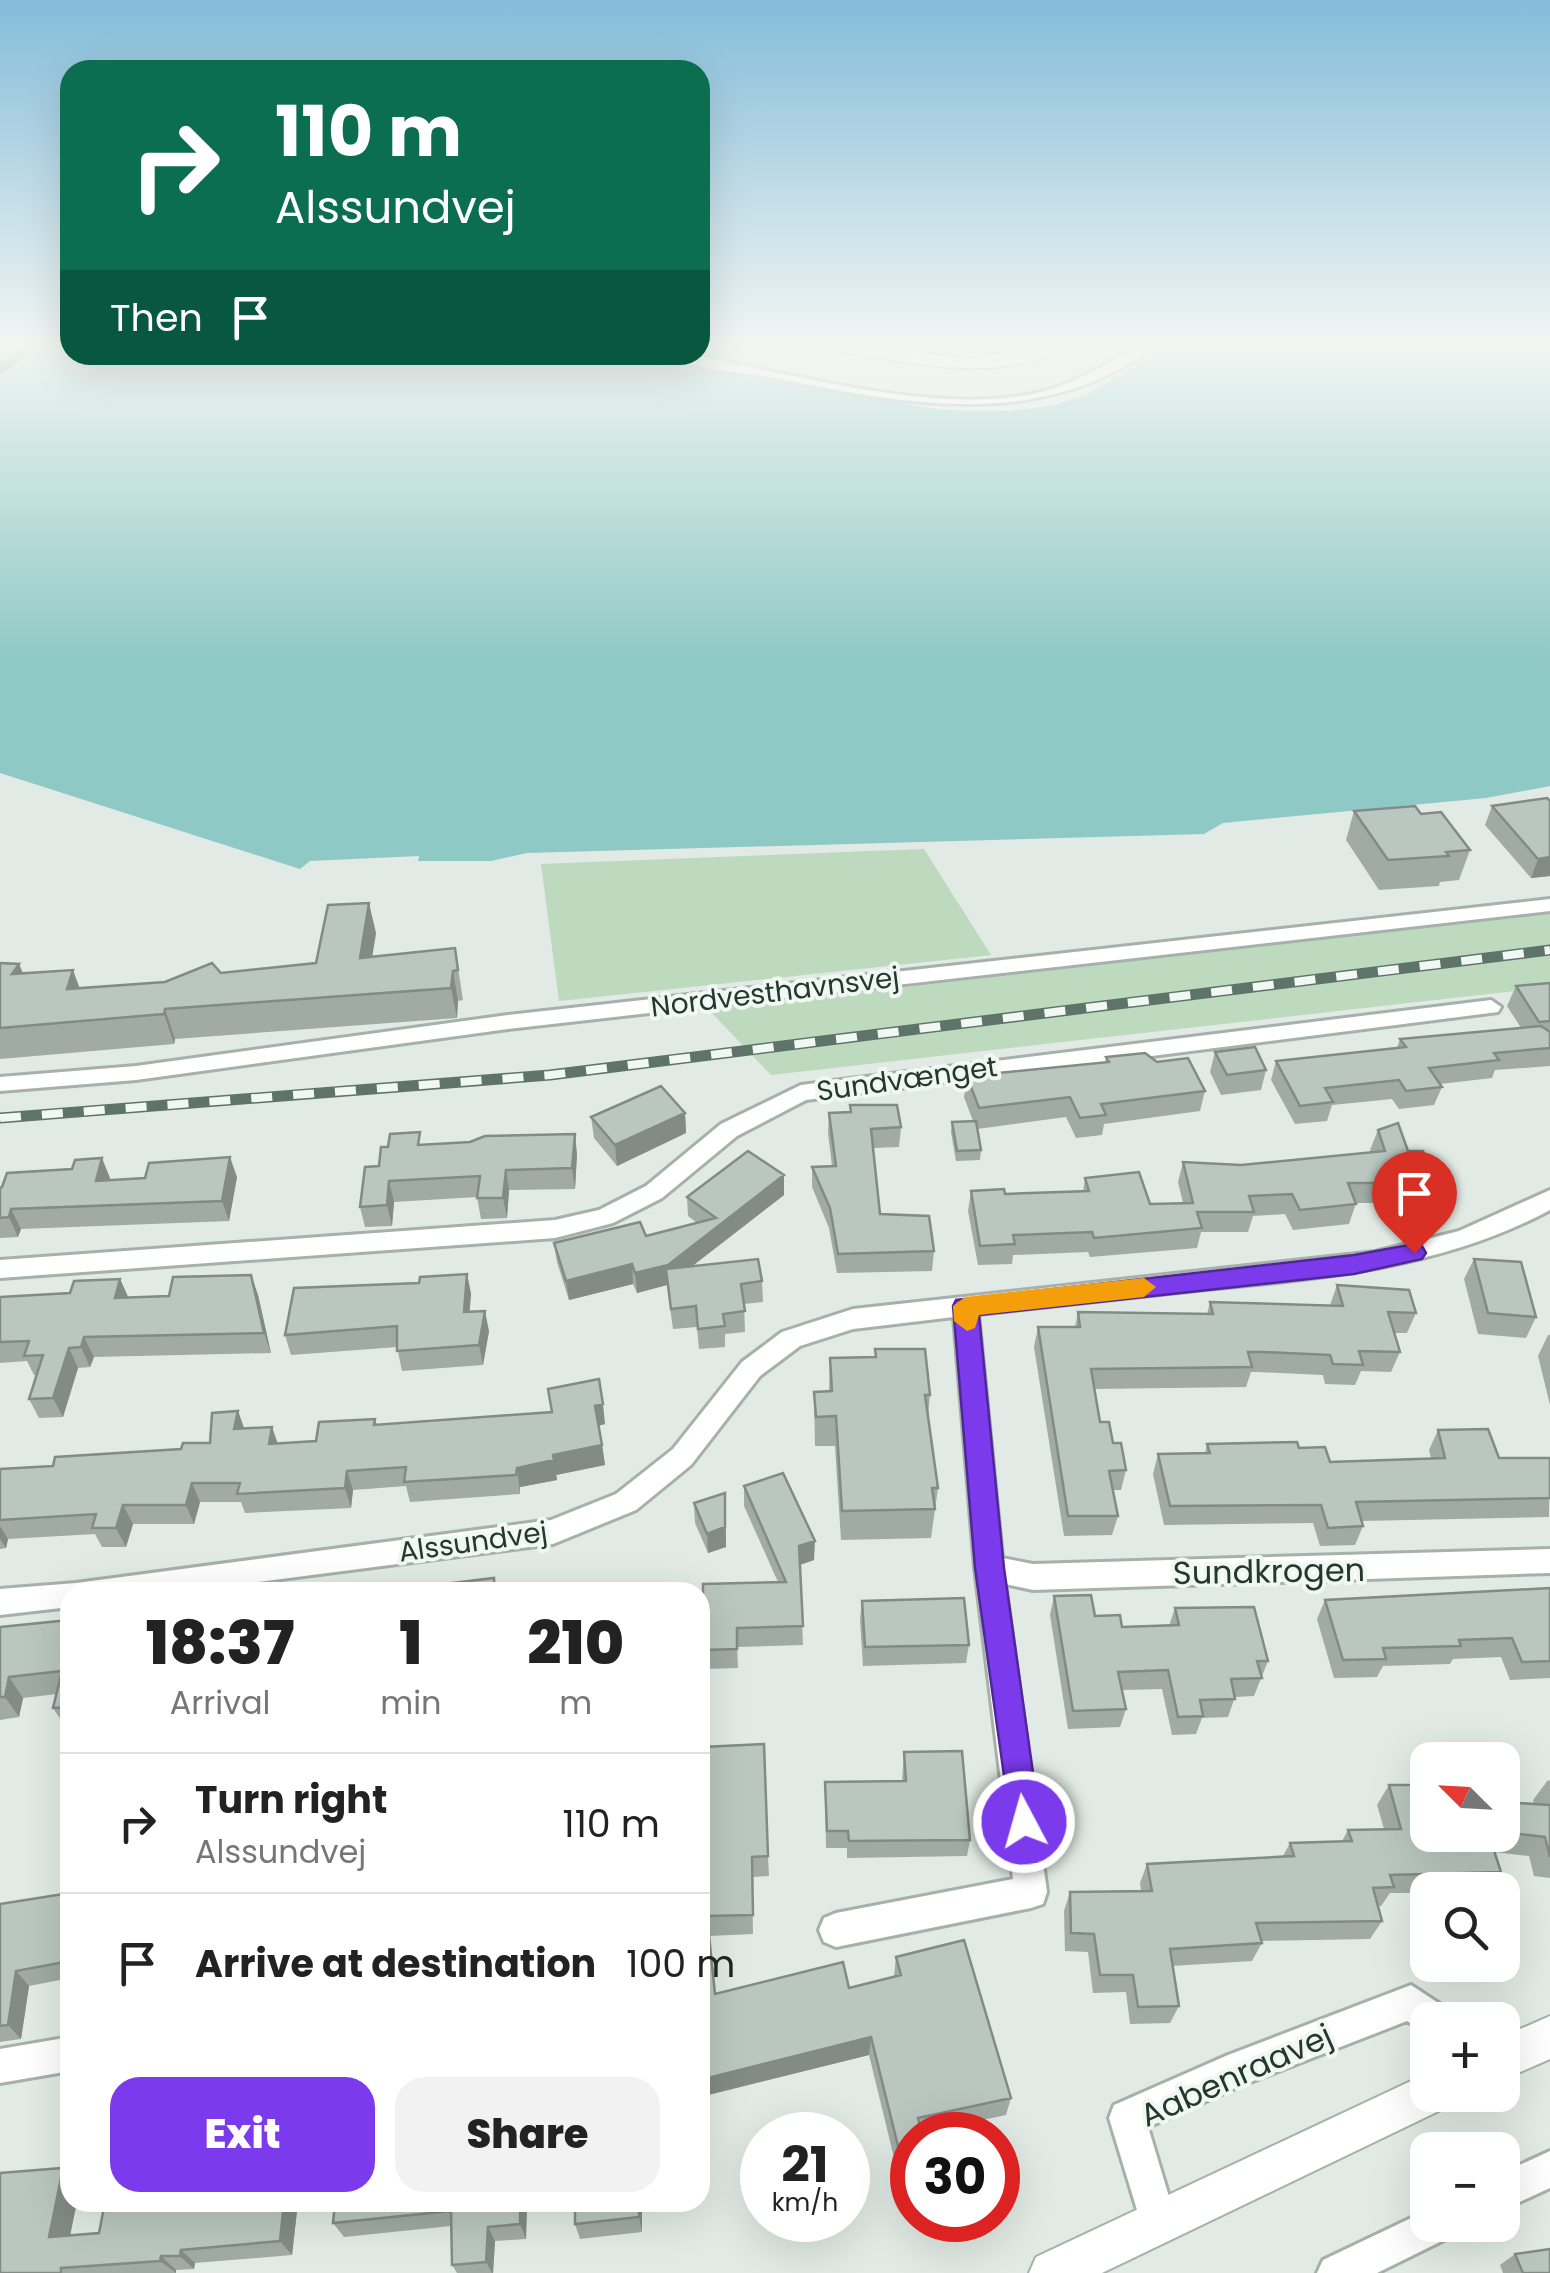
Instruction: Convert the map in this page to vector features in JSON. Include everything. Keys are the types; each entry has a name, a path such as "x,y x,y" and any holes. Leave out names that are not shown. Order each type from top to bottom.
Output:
{"street":[{"name":"Nordvesthavnsvej","path":"0,1084 136,1073 508,1022 1550,905"},
{"name":"Sundvænget","path":"0,1269 555,1229 605,1217 654,1192 729,1130 801,1093 1491,1007"},
{"name":"Alssundvej","path":"164,1582 554,1532 626,1502 682,1458 752,1369 791,1339 853,1319 1354,1265 1444,1247 1522,1216 1550,1200"},
{"path":"836,1930 1031,1892 989,1568 965,1306"},
{"name":"Sundkrogen","path":"989,1568 1033,1576 1550,1561"},
{"path":"0,1602 60,1595"},
{"name":"Aabenraavej","path":"1157,2220 1127,2118 1410,2003"},
{"path":"1520,2050 1550,2036"},
{"path":"0,2066 60,2056"},
{"path":"1052,2273 1410,2102"},
{"path":"1520,2183 1550,2168"},
{"path":"1336,2273 1410,2237"}],"green space":[{"path":"924,849 991,955 559,1001 541,864"},
{"path":"1550,912 1550,987 771,1075 709,1010"}],"water":[{"path":"0,449 1550,449 1550,786 1486,798 1223,823 1204,834 527,853 491,861 418,861 419,856 310,861 300,869 0,773"}],"building":[{"path":"1547,798 1550,857 1538,859 1492,806"},
{"path":"1415,806 1421,814 1441,812 1470,850 1446,852 1449,856 1388,860 1354,811"},
{"path":"369,903 360,958 455,948 458,970 453,971 451,988 165,1009 164,1014 0,1028 0,963 19,964 12,974 73,970 67,989 165,982 212,963 221,973 316,963 328,905"},
{"path":"1550,983 1550,1021 1539,1022 1516,986"},
{"path":"1541,1026 1550,1032 1550,1048 1494,1053 1499,1060 1429,1068 1442,1087 1406,1091 1399,1080 1325,1088 1333,1102 1300,1106 1276,1061 1406,1047 1400,1039"},
{"path":"1255,1047 1266,1070 1227,1075 1215,1052"},
{"path":"1145,1053 1157,1062 1188,1058 1205,1091 1101,1104 1106,1115 1080,1118 1070,1097 979,1108 967,1076 1109,1062 1106,1057"},
{"path":"661,1086 685,1113 615,1145 591,1117"},
{"path":"850,1105 897,1105 901,1127 871,1129 880,1214 929,1216 934,1251 838,1254 830,1208 812,1167 836,1166 829,1113 851,1112"},
{"path":"976,1121 981,1150 957,1151 952,1122"},
{"path":"1398,1123 1408,1151 1423,1151 1435,1183 1419,1183 1422,1191 1399,1191 1396,1183 1348,1183 1356,1204 1300,1210 1292,1194 1249,1196 1254,1212 1197,1212 1202,1228 1094,1238 1092,1232 1013,1235 1015,1244 980,1246 971,1191 1089,1191 1085,1178 1139,1172 1150,1204 1193,1203 1183,1162 1241,1165 1385,1151 1378,1130"},
{"path":"420,1132 418,1145 470,1142 485,1136 575,1134 572,1168 506,1170 503,1198 477,1198 480,1176 389,1181 387,1205 360,1207 365,1167 379,1166 381,1147 388,1147 390,1134"},
{"path":"748,1151 784,1175 668,1265 635,1273 632,1264 566,1281 554,1243 640,1222 646,1236 716,1218 687,1197"},
{"path":"230,1157 222,1201 11,1209 9,1217 0,1218 0,1188 7,1173 72,1169 75,1160 102,1158 96,1181 145,1178 149,1163"},
{"path":"758,1259 762,1281 741,1284 745,1311 723,1314 725,1326 698,1329 696,1306 671,1309 666,1269"},
{"path":"1474,1259 1521,1262 1536,1317 1488,1313"},
{"path":"467,1274 464,1312 485,1311 479,1345 397,1351 397,1326 285,1335 294,1288 419,1283 420,1277"},
{"path":"251,1275 264,1333 84,1337 81,1347 69,1348 53,1398 29,1399 43,1355 24,1356 29,1341 0,1342 0,1297 70,1293 74,1281 120,1279 115,1298 169,1296 173,1277"},
{"path":"1337,1285 1409,1290 1416,1313 1388,1312 1400,1352 1359,1351 1363,1365 1333,1364 1330,1355 1248,1352 1252,1367 1091,1369 1100,1422 1109,1422 1113,1443 1121,1443 1126,1470 1109,1471 1118,1516 1068,1516 1038,1327 1080,1327 1078,1312 1213,1314 1210,1302 1343,1306"},
{"path":"875,1349 925,1349 930,1395 925,1395 938,1488 932,1488 935,1509 842,1511 836,1416 816,1417 814,1392 832,1391 830,1358 876,1357"},
{"path":"599,1379 603,1404 595,1406 602,1445 553,1455 554,1460 517,1468 516,1475 404,1482 406,1467 347,1471 345,1488 237,1494 240,1483 192,1483 186,1505 123,1505 116,1528 92,1528 96,1514 0,1520 0,1469 53,1466 55,1457 181,1449 183,1443 210,1443 212,1413 238,1411 234,1429 272,1427 269,1444 316,1441 319,1422 375,1419 374,1425 552,1412 548,1389"},
{"path":"1488,1429 1499,1458 1550,1458 1550,1498 1356,1502 1363,1526 1328,1528 1321,1505 1170,1506 1158,1454 1210,1453 1207,1444 1297,1442 1299,1448 1325,1447 1330,1462 1445,1458 1438,1430"},
{"path":"783,1473 815,1541 799,1546 803,1626 737,1628 737,1649 710,1650 710,1584 786,1582 744,1486"},
{"path":"725,1493 725,1527 707,1534 694,1503"},
{"path":"494,1578 494,1582 461,1582"},
{"path":"1550,1588 1550,1661 1522,1662 1512,1638 1459,1640 1461,1646 1383,1648 1386,1659 1343,1660 1325,1600"},
{"path":"1091,1595 1095,1616 1120,1615 1122,1627 1179,1625 1175,1608 1254,1607 1268,1661 1257,1661 1262,1678 1231,1679 1235,1699 1200,1700 1203,1716 1178,1717 1168,1670 1118,1672 1126,1709 1073,1711 1054,1596"},
{"path":"964,1598 969,1645 865,1647 862,1601"},
{"path":"60,1621 60,1671 9,1677 5,1697 0,1697 0,1627"},
{"path":"60,1679 60,1708 53,1708"},
{"path":"764,1744 768,1856 752,1857 753,1915 710,1916 710,1747"},
{"path":"962,1751 970,1840 849,1841 848,1831 827,1831 825,1782 906,1781 904,1752"},
{"path":"1389,1785 1410,1785 1410,1852 1495,1852 1501,1872 1390,1875 1394,1887 1373,1888 1382,1921 1256,1923 1262,1943 1170,1949 1179,2006 1138,2007 1133,1975 1100,1975 1094,1934 1071,1933 1070,1892 1152,1891 1147,1864 1294,1856 1290,1843 1352,1841 1348,1830 1401,1829"},
{"path":"1520,1803 1550,1805 1550,1857 1545,1837 1520,1834"},
{"path":"60,1895 60,1963 16,1971 8,2025 0,2026 0,1904"},
{"path":"964,1940 1011,2098 946,2112 890,2114 871,2037 710,2077 710,1945 715,1994 843,1962 849,1988 901,1975 896,1957"},
{"path":"60,2168 49,2237 99,2233 103,2212 283,2212 280,2241 181,2250 180,2256 161,2256 160,2261 61,2268 61,2273 0,2273 0,2173"},
{"path":"334,2212 441,2212 333,2223"},
{"path":"451,2212 520,2212 520,2224 488,2227 486,2262 452,2265"},
{"path":"575,2212 639,2212 639,2217 575,2224"},
{"path":"1550,2249 1550,2273 1523,2273 1515,2254"}],"railway":[{"path":"0,1118 550,1075 1550,950"}],"slow traffic":[{"path":"967,1321 965,1306 1144,1287"}],"route":[{"path":"1024,1822 989,1568 965,1306 1354,1265 1414,1253"}]}
